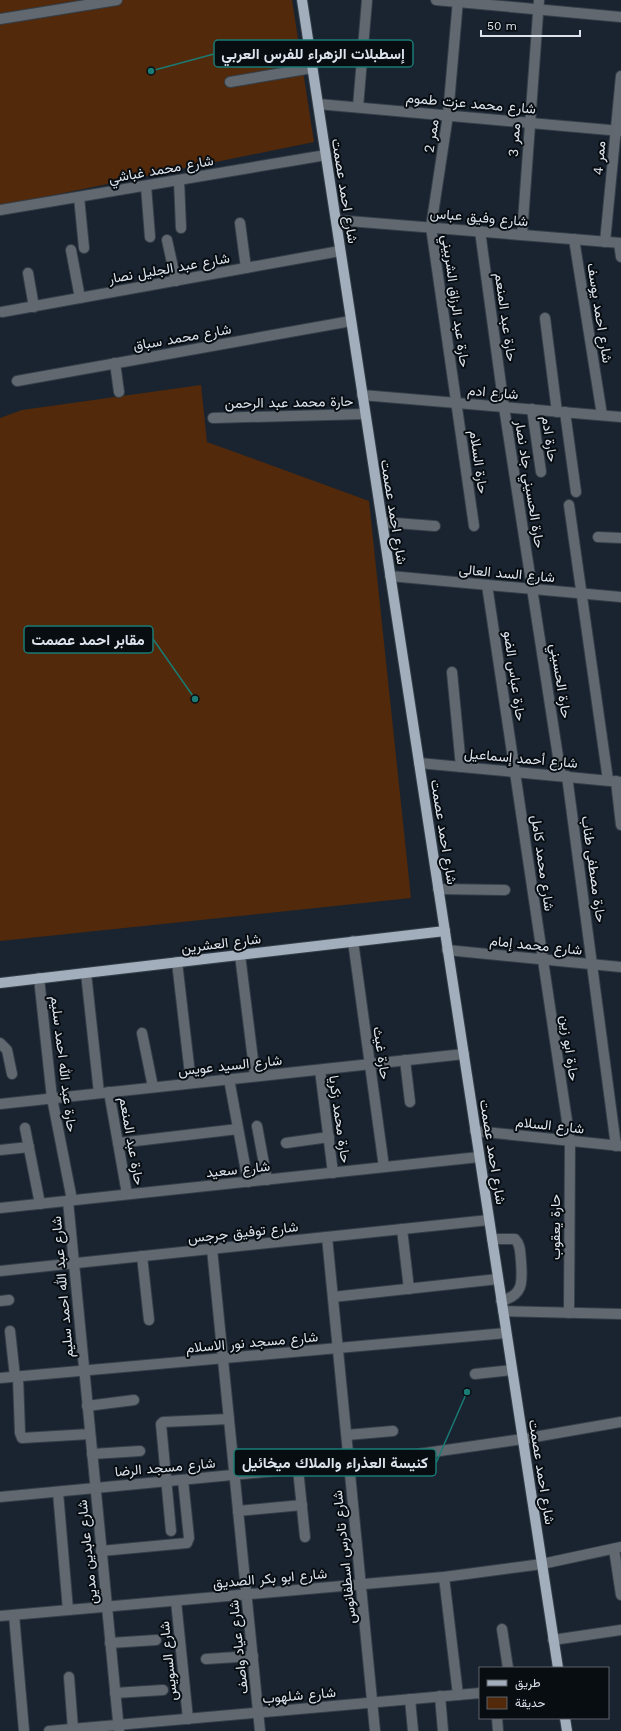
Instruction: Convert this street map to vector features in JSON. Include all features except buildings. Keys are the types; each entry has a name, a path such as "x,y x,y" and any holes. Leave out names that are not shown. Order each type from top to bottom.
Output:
{"main road":[{"name":"شارع احمد عصمت","path":"302,0 558,1667"},
{"name":"شارع العشرين","path":"0,983 444,931"},
{"path":"565,1719 567,1731"}],"street":[{"path":"0,19 117,0"},
{"path":"358,107 367,0"},
{"path":"436,0 538,5 621,17"},
{"name":"ممر 2","path":"431,227 448,115 458,1"},
{"name":"ممر 3","path":"522,235 538,5"},
{"path":"230,82 312,68"},
{"name":"ممر 4","path":"606,242 618,130 621,76"},
{"name":"شارع محمد عزت طموم","path":"318,104 618,130"},
{"name":"شارع محمد غباشي","path":"0,210 326,155"},
{"path":"179,180 181,228"},
{"path":"146,186 150,237"},
{"path":"79,197 84,248"},
{"name":"شارع وفيق عباس","path":"336,220 620,243"},
{"path":"240,223 246,268"},
{"name":"حارة عبد الرزاق الشربيني","path":"431,227 456,402"},
{"name":"حارة عبد المنعم","path":"480,231 504,407"},
{"name":"شارع احمد يوسف","path":"574,239 602,415"},
{"path":"167,240 176,281"},
{"path":"620,243 621,257"},
{"path":"71,250 80,298"},
{"name":"شارع عبد الجليل نصار","path":"2,312 340,251"},
{"path":"28,273 34,307"},
{"path":"545,318 576,492"},
{"name":"شارع محمد سباق","path":"17,381 351,321"},
{"path":"115,363 119,392"},
{"name":"شارع ادم","path":"362,395 621,417"},
{"name":"حارة السلام","path":"456,402 474,526"},
{"name":"حارة الحسيني جاد نصار","path":"504,407 532,590"},
{"name":"حارة ادم","path":"532,409 541,472"},
{"name":"حارة محمد عبد الرحمن","path":"213,418 365,414"},
{"path":"569,505 582,594 615,781 621,825"},
{"path":"382,522 435,526"},
{"path":"598,537 621,538"},
{"name":"شارع السد العالى","path":"390,576 621,597"},
{"name":"حارة عباس الضو","path":"487,585 515,771"},
{"name":"حارة الحسيني","path":"532,590 564,776"},
{"path":"452,672 461,766"},
{"name":"شارع أحمد إسماعيل","path":"419,763 615,781"},
{"name":"شارع محمد كامل","path":"515,771 543,959"},
{"name":"حارة مصطفى طناب","path":"564,776 619,1146"},
{"path":"438,889 505,890"},
{"name":"حارة غيث","path":"353,941 384,1167"},
{"name":"شارع محمد إمام","path":"447,950 621,967"},
{"path":"240,955 255,1076"},
{"name":"حارة ابو زين","path":"543,959 570,1141"},
{"path":"177,962 191,1083"},
{"name":"حارة عبد المنعم","path":"86,973 104,1093 118,1143 127,1194"},
{"name":"حارة عبد الله احمد سليم","path":"39,978 52,1098 70,1200"},
{"path":"142,1033 153,1087"},
{"path":"0,1043 7,1050 12,1074"},
{"name":"شارع السيد عويس","path":"0,1104 464,1054"},
{"path":"405,1060 410,1102"},
{"name":"حارة محمد زكريا","path":"320,1070 333,1173"},
{"path":"229,1079 248,1182"},
{"path":"257,1126 267,1180"},
{"path":"25,1128 40,1204"},
{"path":"118,1143 238,1129"},
{"name":"شارع السلام","path":"475,1131 619,1146"},
{"path":"286,1143 329,1137"},
{"name":"حارة يعقوب","path":"569,1313 570,1141"},
{"path":"0,1150 29,1147"},
{"name":"شارع سعيد","path":"0,1208 479,1157"},
{"name":"شارع عبد الله احمد سليم","path":"70,1200 73,1264 84,1371"},
{"name":"شارع توفيق جرجس","path":"0,1272 489,1220"},
{"path":"402,1229 409,1289"},
{"name":"شارع تادرس اسطفانوس","path":"327,1237 375,1731"},
{"path":"492,1239 516,1240 519,1246 522,1280 520,1288 516,1294 509,1299 501,1301"},
{"name":"شارع عياد واصف","path":"212,1249 260,1731"},
{"path":"142,1256 149,1320"},
{"path":"333,1297 498,1279"},
{"path":"503,1311 621,1314"},
{"path":"10,1331 16,1377 20,1433 22,1438 90,1434"},
{"name":"شارع مسجد نور الاسلام","path":"0,1378 506,1333"},
{"path":"475,1374 512,1370"},
{"name":"شارع عابدين مدين","path":"84,1371 119,1728"},
{"path":"87,1406 134,1400"},
{"path":"171,1531 160,1427 162,1423 229,1419"},
{"name":"شارع مسجد الرضا","path":"0,1497 349,1464 523,1439 621,1422"},
{"path":"346,1435 393,1431"},
{"path":"92,1454 140,1451"},
{"path":"298,1469 305,1537"},
{"path":"101,1551 186,1543 189,1538 184,1480"},
{"path":"58,1492 68,1610"},
{"path":"238,1511 302,1505"},
{"path":"617,1548 621,1595"},
{"name":"شارع ابو بكر الصديق","path":"0,1616 444,1577 542,1564 617,1548"},
{"path":"444,1577 458,1695"},
{"name":"شارع السويس","path":"176,1601 188,1719"},
{"path":"14,1615 24,1731"},
{"path":"502,1629 508,1667"},
{"path":"554,1640 621,1630"},
{"path":"110,1643 156,1640"},
{"path":"206,1659 253,1656"},
{"path":"69,1677 77,1729"},
{"path":"115,1693 163,1690"},
{"name":"شارع شلهوب","path":"49,1731 119,1728 259,1712 479,1693"},
{"path":"440,1696 443,1731"},
{"path":"410,1699 413,1731"},
{"path":"497,1719 498,1731"}],"green space":[{"path":"0,0 292,0 314,142 0,206"},
{"path":"201,385 207,442 369,501 411,898 0,941 0,418 22,410"}],"place":[{"name":"إسطبلات الزهراء للفرس العربي","path":"151,71"},
{"name":"مقابر احمد عصمت","path":"195,699"},
{"name":"كنيسة العذراء والملاك ميخائيل","path":"467,1392"}]}
